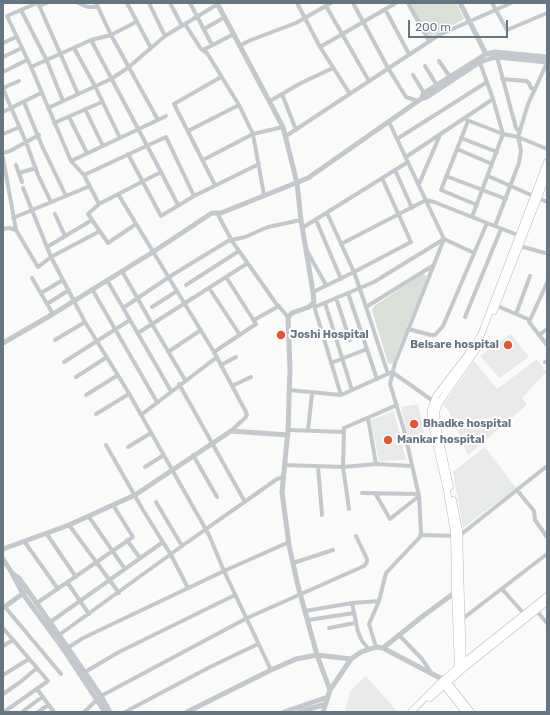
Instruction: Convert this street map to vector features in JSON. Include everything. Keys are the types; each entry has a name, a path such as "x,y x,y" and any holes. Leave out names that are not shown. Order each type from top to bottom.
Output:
{"main road":[{"path":"461,668 460,588 457,536 436,422 436,403 480,345 536,197 547,162"},
{"path":"536,197 547,175"},
{"path":"494,305 520,246 521,237"},
{"path":"457,536 455,592 461,668"},
{"path":"411,712 444,681 526,616 547,596"},
{"path":"535,608 547,602"},
{"path":"416,712 444,681"},
{"path":"444,681 465,712"},
{"path":"444,681 471,712"}],"street":[{"path":"47,3 38,4 7,16 31,67 71,161 84,175 99,204"},
{"path":"78,3 88,7 97,5 111,35 158,120"},
{"path":"127,3 151,48"},
{"path":"149,3 165,36"},
{"path":"170,3 183,25 206,53 239,105 253,134 264,196"},
{"path":"190,3 212,45"},
{"path":"297,3 320,47 350,94"},
{"path":"241,45 296,23 331,3"},
{"path":"353,3 406,98 419,100"},
{"path":"320,47 396,3"},
{"path":"408,3 429,42"},
{"path":"460,3 486,54"},
{"path":"492,3 507,30 547,13"},
{"path":"286,136 439,35 511,3"},
{"path":"38,4 62,54 78,94"},
{"path":"48,108 111,79 129,67 165,36 218,4 270,101 286,136 296,183 314,305 341,395"},
{"path":"326,6 369,81"},
{"path":"384,9 409,54"},
{"path":"21,10 47,60 63,101"},
{"path":"204,29 225,17"},
{"path":"31,67 91,40 111,35 136,22"},
{"path":"203,50 234,34"},
{"path":"3,43 16,37"},
{"path":"91,40 178,205"},
{"path":"3,57 22,48"},
{"path":"74,48 95,86 120,138"},
{"path":"419,100 424,93 438,87 486,54 495,52 547,57"},
{"path":"495,226 519,163 521,150 519,135 497,57"},
{"path":"3,343 153,252 212,213 221,213 308,178 419,100 427,97 450,77 479,60 497,57 547,62 528,104 519,135"},
{"path":"3,72 27,60"},
{"path":"472,217 503,134 493,99 479,60"},
{"path":"439,61 450,77"},
{"path":"425,66 438,87"},
{"path":"270,101 301,83 333,68"},
{"path":"412,75 424,93"},
{"path":"215,185 174,104 221,77"},
{"path":"502,79 526,81 531,88 535,90"},
{"path":"19,81 3,89 20,127 38,175 51,202"},
{"path":"397,139 487,82"},
{"path":"3,112 41,93"},
{"path":"282,94 296,130"},
{"path":"406,156 493,99"},
{"path":"24,102 39,135 42,146 66,196"},
{"path":"54,123 102,102"},
{"path":"188,131 239,105"},
{"path":"85,109 103,146"},
{"path":"71,161 166,116"},
{"path":"69,117 87,153"},
{"path":"463,119 503,134 519,135 547,148"},
{"path":"468,121 441,191 477,205"},
{"path":"389,122 444,239 474,253"},
{"path":"3,134 20,127"},
{"path":"203,160 253,134 283,127"},
{"path":"419,184 440,134"},
{"path":"3,153 10,151 39,135"},
{"path":"84,175 166,137 194,196"},
{"path":"462,138 497,152"},
{"path":"457,149 492,164"},
{"path":"128,154 161,216 194,196 259,164"},
{"path":"3,158 16,230 38,267 51,257 100,231"},
{"path":"302,228 408,162"},
{"path":"16,165 22,182"},
{"path":"19,173 36,168"},
{"path":"395,170 412,208"},
{"path":"136,224 108,242 88,214 99,204 161,172"},
{"path":"446,176 506,199"},
{"path":"488,176 547,202"},
{"path":"313,292 411,242 382,178"},
{"path":"13,218 90,186"},
{"path":"23,188 51,257 85,322 118,375 206,530 271,670"},
{"path":"3,549 89,517 135,495 230,430 247,415 217,357 118,194"},
{"path":"341,244 426,200 521,237"},
{"path":"217,213 232,241 288,317 290,369 288,433 282,492 289,542 300,594 317,654 330,690"},
{"path":"327,213 354,272 390,373 390,384 397,405 419,495 421,535 386,573 369,624 376,647"},
{"path":"55,214 65,236"},
{"path":"47,247 92,220"},
{"path":"123,308 169,277 228,242 268,228 301,220"},
{"path":"316,220 340,279"},
{"path":"408,329 435,335 443,326 487,223"},
{"path":"3,229 9,228 16,230"},
{"path":"465,317 501,228"},
{"path":"289,390 341,395 390,373 444,239"},
{"path":"288,317 292,313 309,306 325,303 374,282 444,239"},
{"path":"520,246 545,253"},
{"path":"306,249 326,286"},
{"path":"186,285 239,251"},
{"path":"138,333 248,263"},
{"path":"366,307 434,265"},
{"path":"122,271 185,380"},
{"path":"516,314 530,276"},
{"path":"214,352 256,325 226,277"},
{"path":"32,278 53,314"},
{"path":"41,294 63,280"},
{"path":"107,280 171,391"},
{"path":"547,283 529,322 547,345"},
{"path":"209,288 240,335"},
{"path":"92,289 157,402"},
{"path":"47,304 69,290"},
{"path":"152,307 177,291"},
{"path":"348,293 377,379"},
{"path":"336,298 350,340"},
{"path":"325,303 352,390"},
{"path":"494,305 530,320"},
{"path":"254,320 279,306"},
{"path":"64,362 96,340 130,320"},
{"path":"55,340 85,322"},
{"path":"539,335 547,329"},
{"path":"168,352 201,330"},
{"path":"331,363 367,349"},
{"path":"141,415 179,384 217,357"},
{"path":"221,365 236,357"},
{"path":"76,377 107,358"},
{"path":"390,373 436,403"},
{"path":"86,395 118,375"},
{"path":"232,386 251,377"},
{"path":"179,384 245,502"},
{"path":"308,431 312,393"},
{"path":"96,414 129,394"},
{"path":"349,509 343,467 344,428 397,405"},
{"path":"368,418 376,464"},
{"path":"230,430 288,433 308,431 344,432"},
{"path":"128,447 151,433"},
{"path":"106,445 171,555 188,588"},
{"path":"145,467 164,455"},
{"path":"193,455 217,497"},
{"path":"285,465 318,467 343,467 376,464 412,466"},
{"path":"421,535 457,536 547,466"},
{"path":"318,467 322,515"},
{"path":"59,635 277,479 284,477"},
{"path":"517,490 534,511 535,520 546,535"},
{"path":"362,493 419,495"},
{"path":"375,493 390,519 419,495"},
{"path":"156,502 182,546"},
{"path":"37,604 133,536 113,506"},
{"path":"89,517 125,569"},
{"path":"69,525 119,592"},
{"path":"46,533 76,576"},
{"path":"84,712 100,698 246,618 366,565 367,560 356,536"},
{"path":"127,540 140,558"},
{"path":"24,541 58,589"},
{"path":"48,624 163,542"},
{"path":"66,649 83,638 289,542"},
{"path":"293,563 333,550"},
{"path":"461,621 547,554"},
{"path":"3,559 110,712"},
{"path":"67,582 89,614"},
{"path":"383,648 460,588"},
{"path":"502,589 526,616"},
{"path":"25,592 37,604 48,624 59,635 66,649 85,672 100,698 105,712"},
{"path":"25,592 4,608 61,674"},
{"path":"85,672 136,643 236,595"},
{"path":"305,612 352,603 377,602"},
{"path":"352,603 358,634 369,649"},
{"path":"535,608 547,623"},
{"path":"308,620 354,614"},
{"path":"329,628 355,623"},
{"path":"3,628 48,681 4,712"},
{"path":"398,635 422,659 432,674"},
{"path":"3,646 13,640"},
{"path":"125,712 217,663 258,644"},
{"path":"323,712 330,690 351,659 356,655 376,647 383,648 444,681"},
{"path":"187,712 271,670 296,660 317,654 351,659"},
{"path":"3,675 29,659"},
{"path":"3,694 37,668"},
{"path":"37,689 54,712"},
{"path":"22,712 42,697"},
{"path":"284,712 328,697"},
{"path":"299,712 326,704"},
{"path":"38,712 48,705"}],"shaded area":[{"path":"409,3 456,3 464,19 428,38"},
{"path":"423,274 427,276 392,364 388,363 372,310 374,306"},
{"name":"Belsare hospital","path":"511,334 529,357 499,378 480,356"},
{"path":"537,359 546,372 522,398 527,405 468,455 448,410 443,405 474,361 497,389"},
{"name":"Bhadke hospital","path":"418,404 426,441 410,444 401,407"},
{"name":"Mankar hospital","path":"394,411 406,460 379,461 371,420"},
{"path":"485,447 516,488 463,528 453,472"},
{"path":"366,676 398,712 345,712 350,691"}],"place":[{"name":"Joshi Hospital","path":"281,335"},
{"name":"Belsare hospital","path":"508,345"},
{"name":"Bhadke hospital","path":"414,424"},
{"name":"Mankar hospital","path":"388,440"}]}
